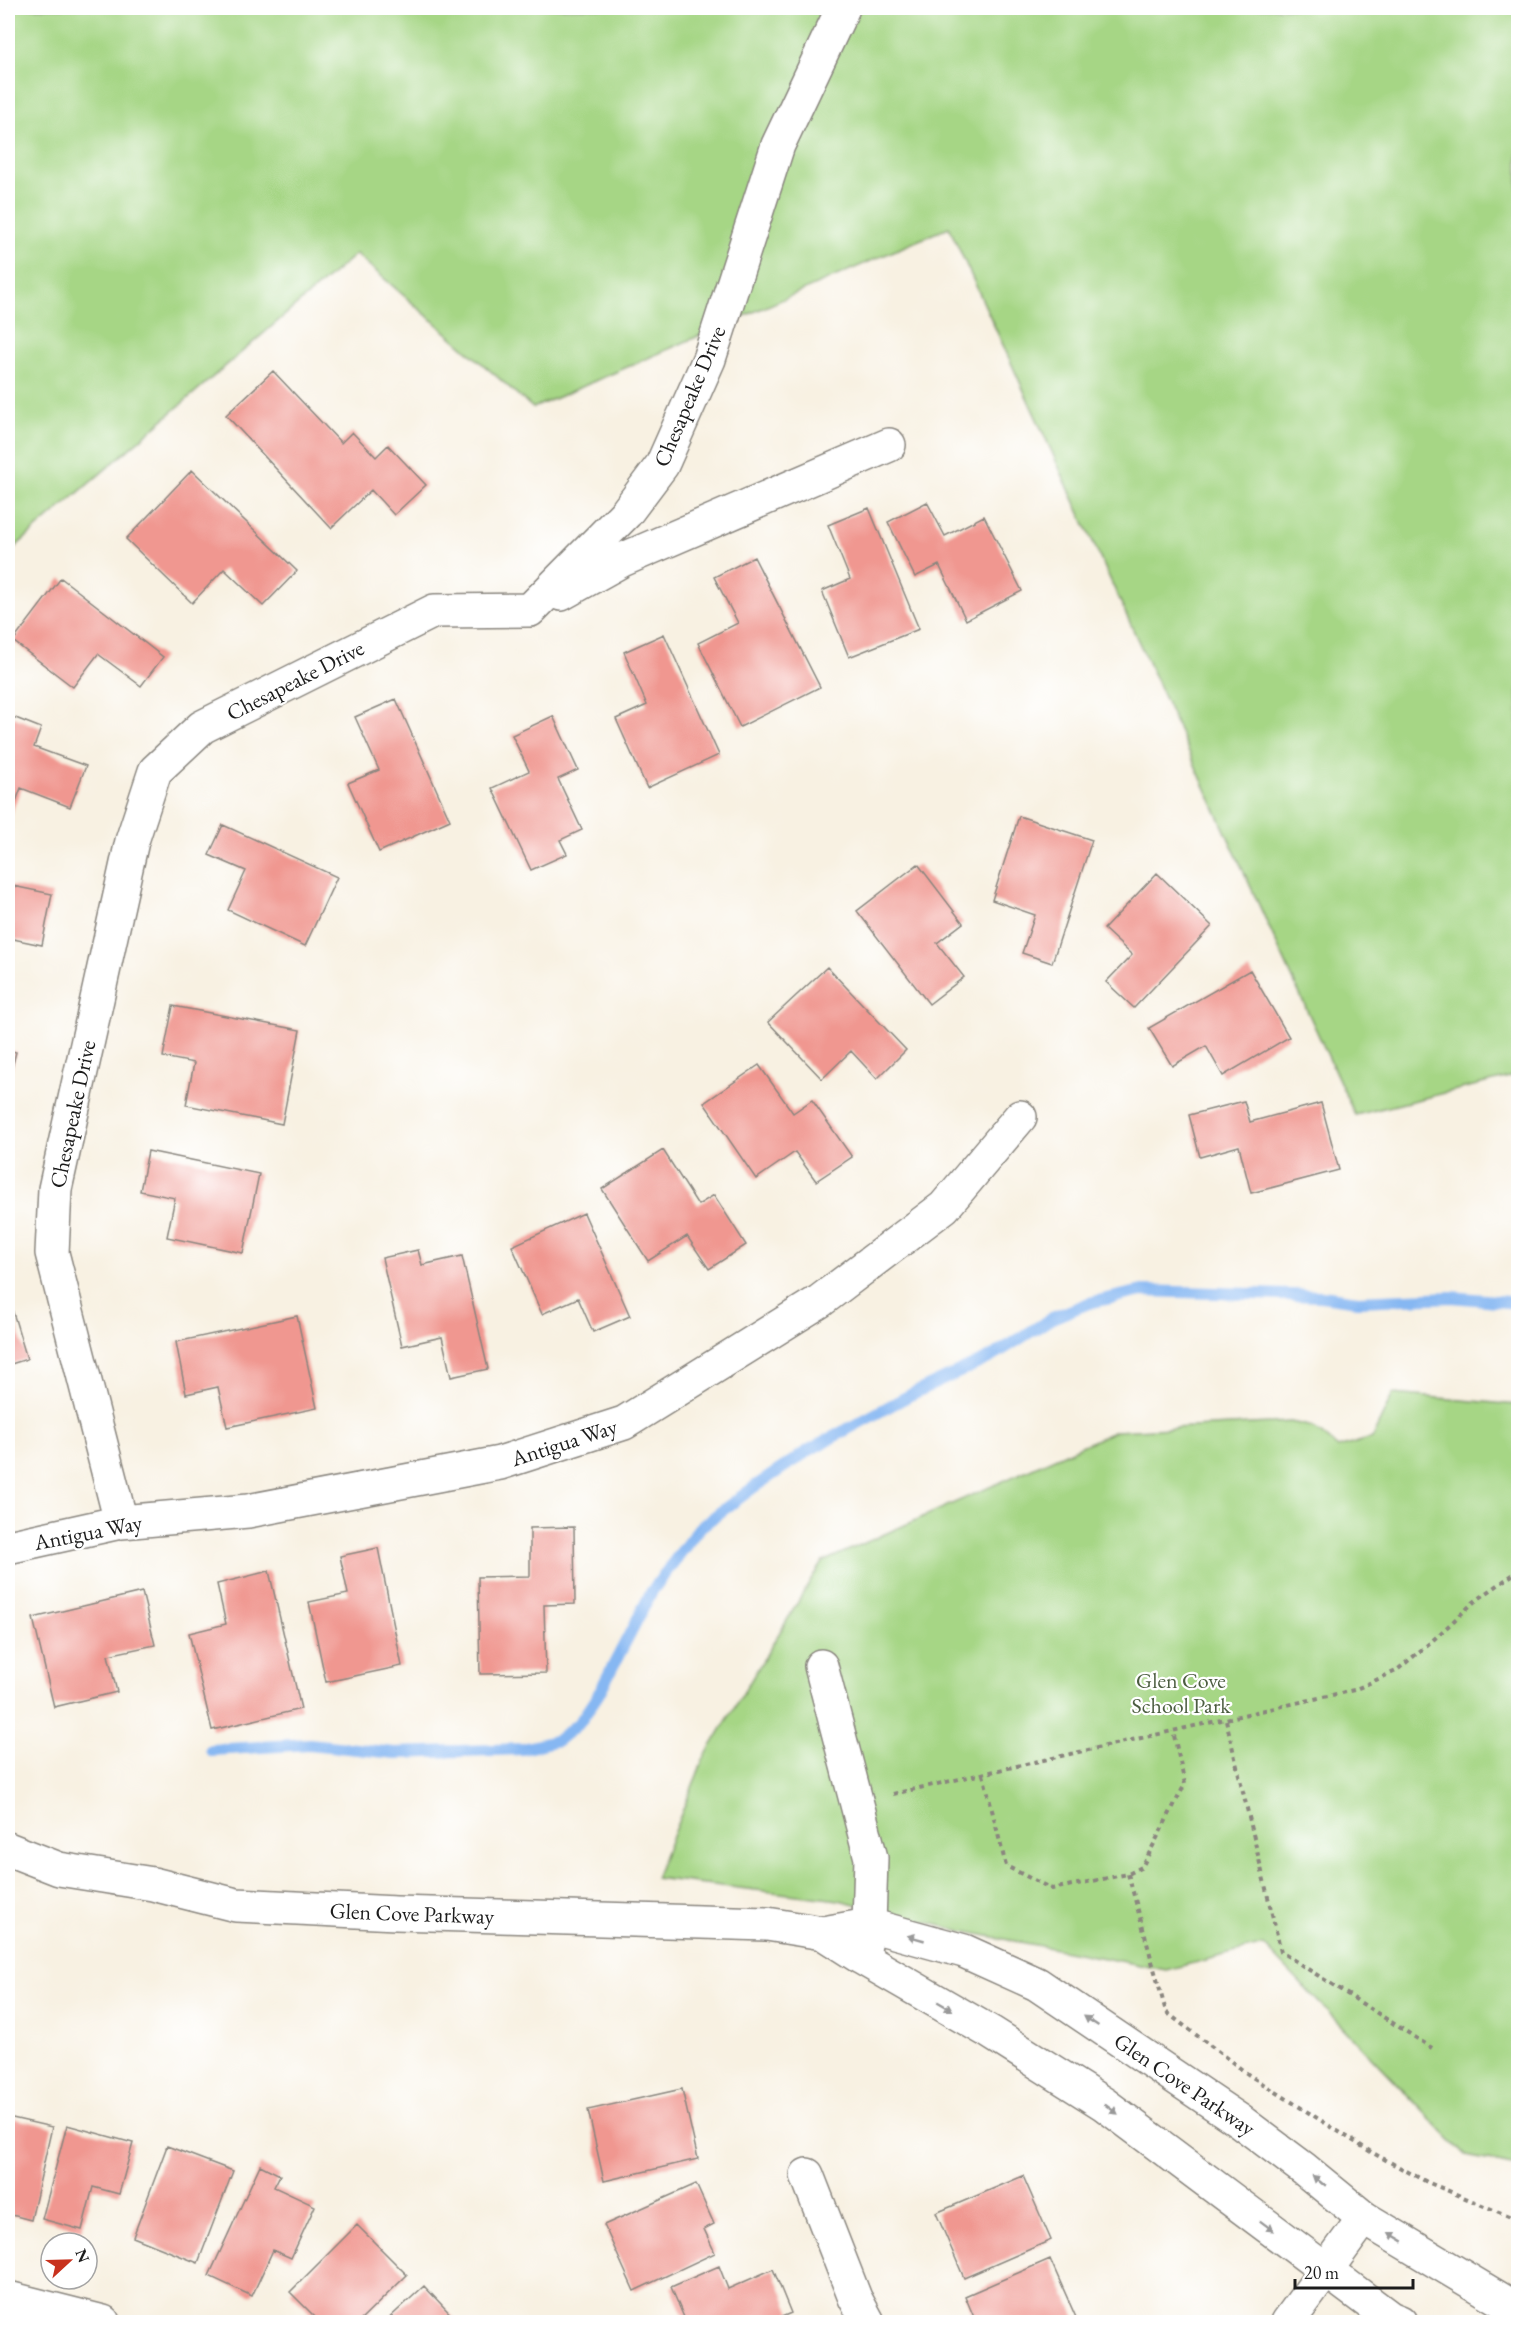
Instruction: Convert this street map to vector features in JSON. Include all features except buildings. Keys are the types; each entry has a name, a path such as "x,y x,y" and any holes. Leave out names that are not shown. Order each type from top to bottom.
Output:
{"street":[{"name":"Chesapeake Drive","path":"122,1522 52,1253 55,1190 132,841 155,771 202,727 434,611 530,610 626,513 662,465 709,359 778,145 843,8"},
{"path":"530,610 622,561 889,445"},
{"name":"Antigua Way","path":"8,1547 122,1522 248,1511 500,1463 624,1423 820,1301 935,1215 1020,1117"},
{"path":"821,1666 871,1858 869,1925 862,1958"},
{"name":"Glen Cove Parkway","path":"8,1849 59,1869 153,1884 236,1905 407,1914 767,1924 823,1933 869,1925 964,1951 1037,1984 1240,2121 1305,2169 1364,2218 1518,2310"},
{"name":"Glen Cove Parkway","path":"823,1933 990,2032 1104,2104 1390,2318 1400,2322"},
{"path":"807,2175 855,2298 868,2322"},
{"path":"1288,2322 1364,2218"},
{"path":"8,2298 103,2322"}],"path":[{"path":"856,1803 1354,1690 1396,1671 1473,1602 1518,1571"},
{"path":"1226,1720 1281,1952 1432,2048"},
{"path":"983,1774 1006,1866 1052,1889 1128,1874 1142,1867 1185,1785 1173,1731"},
{"path":"1128,1874 1166,2012 1249,2075 1371,2152 1427,2182 1518,2220"}],"green space":[{"path":"8,8 1518,8 1518,1075 1355,1115 949,227 533,408 356,254 8,553"},
{"name":"Glen Cove School Park","path":"1393,1394 1518,1405 1518,2166 1466,2156 1264,1945 1166,1970 962,1931 839,1900 655,1878 704,1758 822,1562 1115,1431 1291,1422 1313,1427 1338,1448 1372,1438"}],"waterway":[{"path":"211,1750 309,1744 395,1753 523,1749 558,1740 580,1722 598,1695 652,1591 699,1528 754,1487 811,1449 910,1395 991,1357 1052,1318 1089,1303 1142,1291 1322,1296 1358,1301 1452,1297 1518,1303"}]}
